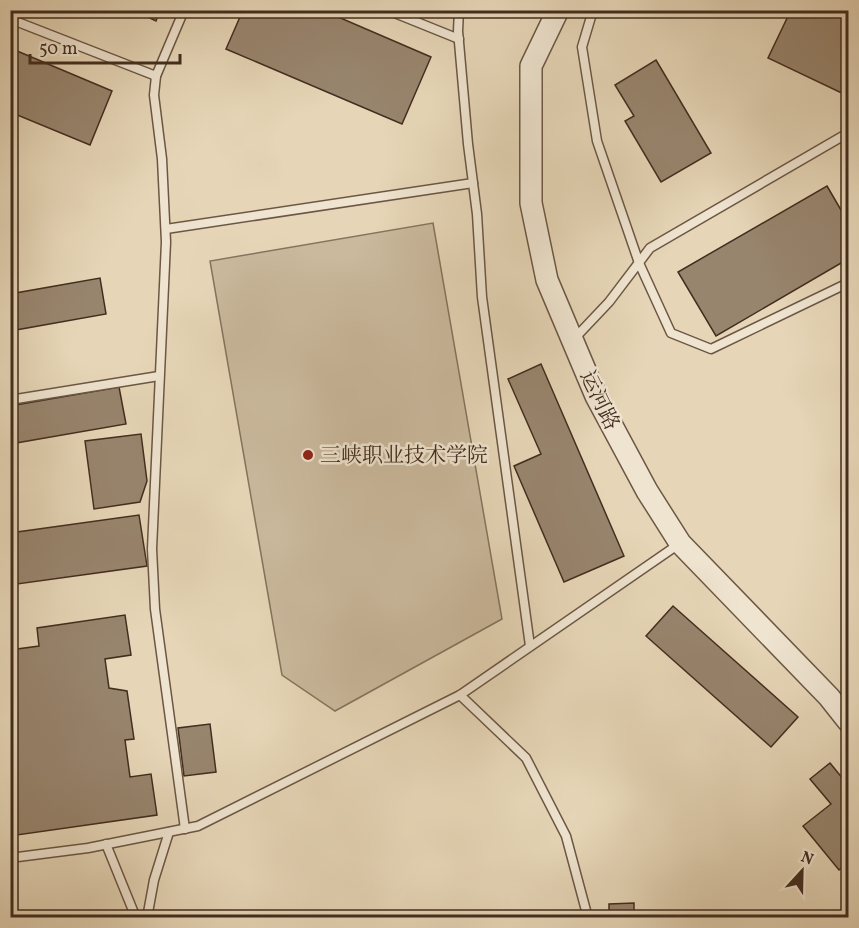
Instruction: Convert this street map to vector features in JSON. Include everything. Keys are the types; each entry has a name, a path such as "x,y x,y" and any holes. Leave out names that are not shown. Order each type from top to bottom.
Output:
{"street":[{"name":"运河路","path":"558,10 531,66 531,203 547,280 596,396 646,491 680,543 829,697 849,721"}],"lane":[{"path":"184,10 156,76 154,95 162,159 165,229 152,549 156,620 185,829"},
{"path":"387,10 459,39"},
{"path":"459,10 459,39 477,214 482,297 530,646"},
{"path":"593,10 582,47 597,141 639,263 671,333 711,349 849,283"},
{"path":"10,19 156,76"},
{"path":"573,340 609,302 650,249 849,133"},
{"path":"165,229 473,183"},
{"path":"10,400 159,376"},
{"path":"10,858 106,844 198,826 460,695 680,543"},
{"path":"460,695 526,758 566,836 588,918"},
{"path":"147,918 154,880 169,832"},
{"path":"106,844 136,918"}],"shaded area":[{"path":"433,223 502,619 335,711 282,675 210,261"}],"building":[{"path":"133,10 160,10 156,21"},
{"path":"243,10 322,10 431,57 402,124 226,49"},
{"path":"791,10 848,10 848,96 768,58"},
{"path":"10,48 112,91 90,145 10,112"},
{"path":"656,60 711,153 661,182 625,121 634,116 615,85"},
{"path":"827,186 848,222 848,259 716,336 678,272"},
{"path":"100,278 106,314 10,331 10,294"},
{"path":"541,364 624,556 564,582 514,466 541,454 508,379"},
{"path":"119,387 126,424 10,444 10,406"},
{"path":"141,434 147,481 140,502 94,509 85,441"},
{"path":"139,515 147,566 10,585 10,533"},
{"path":"673,606 798,717 771,747 646,636"},
{"path":"125,615 131,655 105,659 109,688 127,691 134,739 125,740 130,777 151,774 157,815 10,836 10,650 39,646 37,628"},
{"path":"210,724 216,772 184,776 178,728"},
{"path":"830,763 848,785 848,862 839,870 803,826 831,804 810,779"},
{"path":"634,903 634,918 609,918 609,904"}],"place":[{"name":"三峡职业技术学院","path":"308,455"}]}
